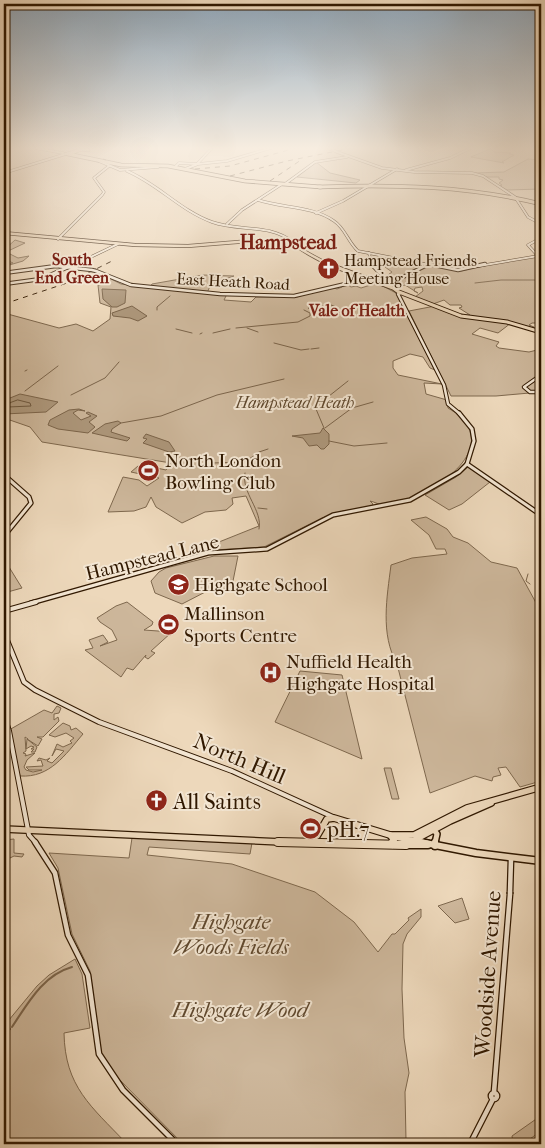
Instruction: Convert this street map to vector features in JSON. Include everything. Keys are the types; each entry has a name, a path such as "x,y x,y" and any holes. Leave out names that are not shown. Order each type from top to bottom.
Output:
{"highway":[{"path":"528,202 541,205"},
{"path":"4,829 322,843 392,839 414,835 450,815 485,802 541,787"},
{"path":"304,842 313,840 317,836 325,817 334,818 406,845 450,821 488,806 490,802"},
{"path":"317,836 322,843"}],"main road":[{"path":"4,233 118,244 196,246 250,241 293,242 297,248 317,256 330,266 392,288 400,294 473,318 507,322 541,332"},
{"path":"434,830 437,834 434,838 435,846"},
{"path":"392,839 415,841 435,846 541,862"},
{"path":"406,845 428,844"}],"street":[{"path":"58,238 96,202"},
{"path":"178,202 210,221 284,235 293,242"},
{"path":"227,224 240,211 255,202"},
{"path":"262,202 273,206 316,212 340,224 348,235 350,244 356,250 427,265 464,270 536,255 528,245 541,238"},
{"path":"316,212 342,202"},
{"path":"519,202 528,217 541,224"},
{"path":"4,284 41,279 118,244"},
{"path":"370,252 371,265 384,278"},
{"path":"74,264 79,267"},
{"name":"East Heath Road","path":"79,267 108,275 118,282 125,284 269,297 297,296 368,279 404,277 427,265"},
{"path":"4,273 65,267 69,270 79,267"},
{"path":"400,294 444,385 449,406 468,422 473,432 474,441 467,464 541,514"},
{"path":"541,375 524,387 530,392 541,392"},
{"name":"Hampstead Lane","path":"4,611 208,553 267,549 333,515 393,505 410,500 440,484 467,464"},
{"path":"4,475 29,497 31,503 4,536"},
{"path":"4,633 4,639"},
{"name":"North Hill","path":"4,639 24,682 33,689 99,722 232,771 315,809 325,817"},
{"path":"4,716 18,777 27,830 55,873 68,935 88,975 99,1054 102,1063 119,1084 177,1144"},
{"name":"Woodside Avenue","path":"470,1144 493,1096 510,898 511,858"}],"green space":[{"path":"15,240 25,243 6,252 18,258 29,256 23,261 6,266 5,264 13,263 4,259 4,250"},
{"path":"394,257 418,264 461,271 504,261 541,257 541,323 529,325 534,327 533,331 511,323 498,333 480,328 472,334 499,342 496,346 499,348 529,352 541,349 541,392 496,396 451,396 409,311 435,306 461,316 470,315 459,308 462,307 461,305 450,305 444,300 433,304 415,297 423,291 422,287 415,288 414,291 405,285 396,288 391,278 385,277 392,272 385,267"},
{"name":"Hampstead Heath","path":"99,273 121,284 149,288 152,284 203,275 234,276 211,284 207,293 227,294 224,300 251,302 256,297 297,297 331,287 337,289 342,287 338,285 345,283 351,287 361,288 377,283 396,293 435,370 430,368 423,357 410,354 393,361 393,368 398,375 442,384 424,383 426,394 447,400 448,408 466,423 471,439 468,454 457,469 441,483 422,494 385,505 370,501 373,504 371,507 343,511 322,518 264,547 214,550 209,546 259,526 246,496 232,498 233,504 226,510 205,512 182,523 156,507 151,497 146,507 134,511 108,512 123,477 139,480 147,486 159,478 131,472 138,466 148,470 152,467 166,470 171,463 42,442 30,427 4,418 4,313 59,328 76,324 93,331 110,319 111,307 100,303 98,285 105,284 101,280 96,281 93,276"},
{"path":"468,467 490,482 462,504 449,510 425,495 456,477"},
{"path":"426,517 447,529 453,537 468,543 491,562 517,568 541,612 541,781 520,787 506,767 498,768 501,775 493,777 492,781 475,776 430,793 397,664 388,640 386,615 391,565 412,558 447,554 445,549 436,549 429,535 411,520"},
{"path":"214,556 238,556 232,586 217,592 213,588 182,604 155,593 151,581 159,572 166,568"},
{"path":"4,567 9,567 22,588 4,593"},
{"name":"Highgate School","path":"127,602 153,622 152,625 144,630 172,632 151,651 155,653 148,659 145,657 146,655 133,670 127,668 121,677 85,650 93,648 89,640 103,635 108,642 100,646 117,640 112,630 97,618 116,606"},
{"path":"300,671 342,675 362,759 275,722"},
{"path":"57,706 61,708 59,713 54,714 54,720 58,717 59,721 43,737 37,737 42,739 38,746 25,737 26,751 23,753 26,754 25,756 35,753 27,760 24,767 26,770 33,772 42,770 29,770 26,767 43,766 41,760 37,761 39,758 46,760 50,758 47,761 52,763 64,751 56,749 52,756 57,744 63,747 72,743 70,741 74,738 66,733 55,737 49,735 63,723 70,726 71,730 76,728 83,734 56,764 31,776 20,776 9,730 44,710 52,713"},
{"path":"27,739 37,747 35,752 31,752 34,749 31,749 34,747 31,746 26,749"},
{"path":"384,768 391,768 399,799 392,799"},
{"name":"Highgate Wood","path":"132,838 252,843 250,854 149,847 147,855 232,864 315,892 354,922 378,952 392,934 395,934 409,920 408,918 421,909 421,917 407,934 403,944 404,1038 409,1073 405,1092 406,1140 399,1141 398,1144 378,1140 375,1144 183,1144 110,1070 101,1053 90,971 72,934 58,868 49,853 129,858"},
{"path":"14,839 14,853 24,854 22,857 14,856 4,861 4,840"},
{"path":"462,898 469,919 455,923 438,906"},
{"path":"75,959 82,974 90,1028 64,1033 69,1068 75,1082 91,1106 126,1143 4,1144 4,1026 37,986 49,975"},
{"path":"539,1117 541,1118 541,1131 523,1144 513,1144 512,1136"}],"water":[{"path":"102,289 126,290 125,303 112,307 103,299"},
{"path":"331,305 337,307 341,314 332,316 308,308"},
{"path":"132,306 147,316 138,321 113,316 112,313"},
{"path":"20,394 58,402 46,412 4,414 5,400"},
{"path":"79,409 85,411 78,410 73,413 81,420 91,416 86,413 88,412 97,416 89,422 95,427 88,433 58,429 48,425 50,420 69,410"},
{"path":"118,421 121,423 112,429 111,432 130,438 127,441 92,433 105,424"},
{"path":"323,428 329,434 329,444 324,449 317,445 309,446 303,438 292,436 320,433"},
{"path":"146,434 169,442 175,451 169,452 143,443 147,439 143,438"}],"waterway":[{"path":"475,283 501,280 541,280"},
{"path":"157,310 157,307 170,296"},
{"path":"236,328 298,322 310,316 310,313 304,310"},
{"path":"247,328 258,332"},
{"path":"176,329 192,333"},
{"path":"213,333 230,329"},
{"path":"274,343 301,350 309,349"},
{"path":"311,349 319,348"},
{"path":"71,395 105,378 119,362"},
{"path":"25,391 58,366"},
{"path":"121,423 161,416 217,395 284,379"},
{"path":"324,428 316,409 319,404 348,381"},
{"path":"325,428 352,408 373,402"},
{"path":"329,441 354,446 387,443"},
{"path":"234,462 245,462 259,452 268,449"},
{"path":"213,463 234,462"},
{"path":"234,462 240,469"},
{"path":"245,473 246,488 258,515 259,529"},
{"path":"258,508 267,509"},
{"path":"528,574 526,581 530,584"},
{"path":"12,1027 44,983 53,976 72,967"},
{"path":"4,1035 10,1029"}],"railway":[{"path":"4,304 70,282 114,260"}],"place":[{"name":"Hampstead Friends Meeting House","path":"328,269"},
{"name":"North London Bowling Club","path":"149,471"},
{"name":"Highgate School","path":"178,584"},
{"name":"Mallinson Sports Centre","path":"168,624"},
{"name":"Nuffield Health Highgate Hospital","path":"270,672"},
{"name":"All Saints","path":"157,801"},
{"name":"pH.7","path":"311,829"}],"district":[{"name":"Hampstead","path":"288,242"},
{"name":"South End Green","path":"72,268"},
{"name":"Vale of Health","path":"357,310"}],"park label":[{"name":"Highgate Woods Fields","path":"231,934"}]}
